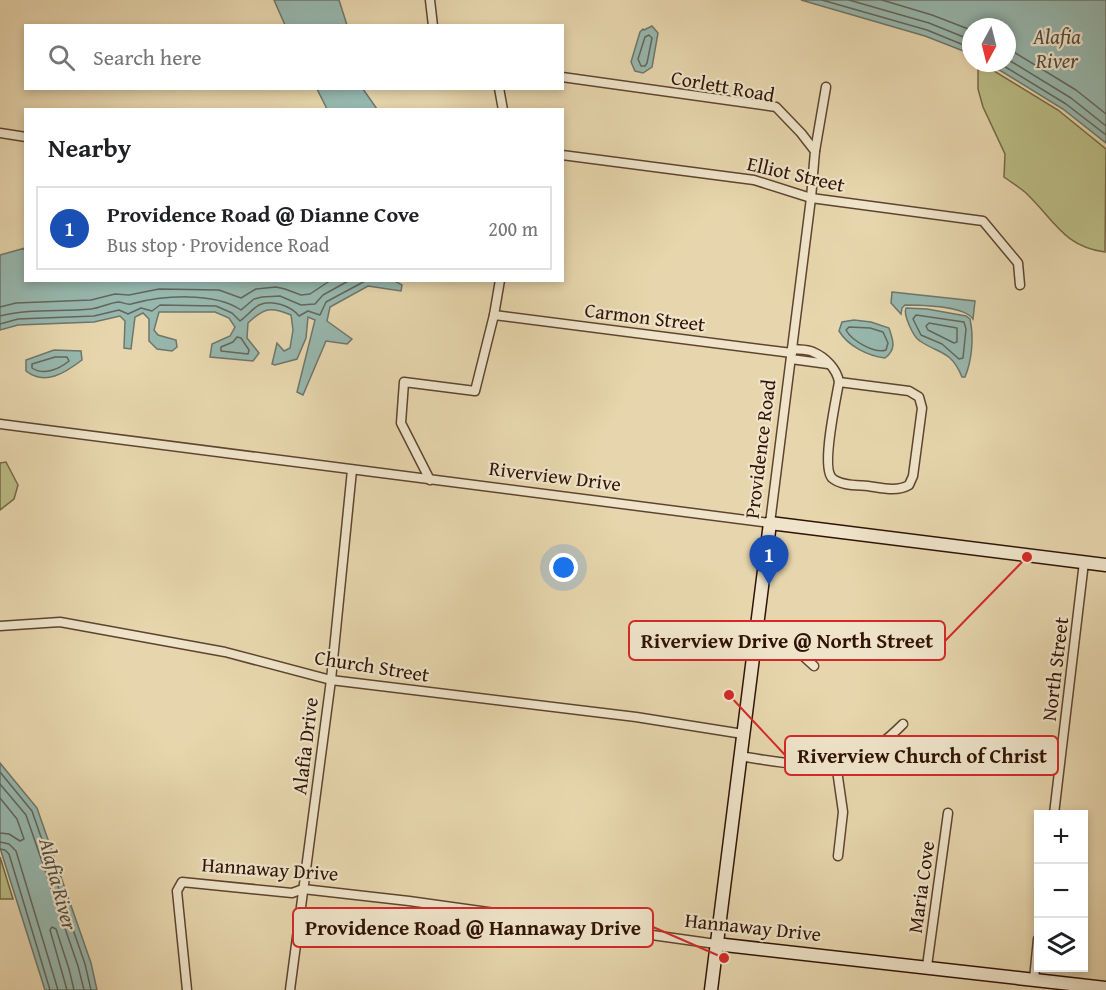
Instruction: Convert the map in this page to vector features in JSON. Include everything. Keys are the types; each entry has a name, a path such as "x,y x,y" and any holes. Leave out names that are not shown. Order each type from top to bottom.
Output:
{"street":[{"path":"430,0 433,24"},
{"name":"Corlett Road","path":"564,77 776,107 815,151"},
{"path":"811,198 815,151 826,87"},
{"path":"499,90 503,108"},
{"path":"0,133 24,137"},
{"name":"Elliot Street","path":"564,155 754,180 811,198 982,221 1018,263 1020,285"},
{"name":"Providence Road","path":"711,990 811,198"},
{"path":"430,480 401,423 405,382 475,391 500,282"},
{"name":"Carmon Street","path":"494,315 792,354 829,364 838,374 839,382"},
{"path":"839,382 909,391 919,397 922,408 913,476 909,485 898,489 842,483 830,474 828,451 839,382"},
{"name":"Riverview Drive","path":"0,424 770,524 1106,565"},
{"name":"Alafia Drive","path":"290,990 331,680 351,470"},
{"name":"North Street","path":"1054,810 1084,562"},
{"name":"Church Street","path":"0,626 60,622 225,652 331,680 636,717 743,734"},
{"path":"754,649 802,655 814,666"},
{"path":"740,756 807,764 836,763 858,757 889,738 903,724"},
{"path":"836,763 843,812 838,856"},
{"name":"Maria Cove","path":"927,966 948,813"},
{"name":"Hannaway Drive","path":"187,990 177,891 182,882 292,893 303,889 409,901 716,944 1106,988"},
{"path":"1034,979 1035,972"}],"green space":[{"path":"978,72 996,72 1058,110 1106,149 1105,252 1091,249 1069,238 1027,194 1004,177 1005,154 983,107 978,89"},
{"path":"6,462 18,485 14,499 0,510 0,463"},
{"path":"0,857 13,899 0,899"}],"water":[{"path":"274,0 339,0 347,24 285,24"},
{"name":"Alafia River","path":"801,0 1106,0 1106,143 1063,109 1003,72 1016,72 1016,18 962,18 962,50 925,36"},
{"path":"652,26 658,33 652,67 643,73 635,71 631,62 640,32"},
{"path":"318,90 364,90 376,108 326,108"},
{"path":"24,248 24,282 397,282 402,285 401,291 368,286 330,307 327,321 352,339 347,344 326,341 303,395 297,392 315,320 308,317 306,338 297,359 275,365 272,364 277,343 284,351 290,348 293,330 291,315 278,310 263,312 248,323 247,338 259,353 253,361 210,357 212,344 230,336 235,327 229,318 215,312 159,312 154,330 158,335 176,340 177,347 172,351 157,349 149,341 149,319 143,313 135,317 131,349 124,348 125,321 120,316 94,322 18,325 0,330 0,255"},
{"path":"892,292 975,301 973,319 961,311 931,306 905,305 901,314 891,303"},
{"path":"906,308 927,309 966,316 970,319 972,348 965,377 962,377 949,357 917,339 907,320"},
{"path":"854,320 871,322 889,328 893,348 889,355 885,358 872,355 859,349 843,336 839,331 842,322"},
{"path":"54,350 81,351 82,360 62,373 48,378 26,371 26,360"},
{"name":"Alafia River","path":"0,763 37,808 91,963 97,990 45,990 0,848"}],"place":[{"name":"Riverview Drive @ North Street","path":"1027,557"},
{"name":"Providence Road @ Dianne Cove","path":"769,585"},
{"name":"Riverview Church of Christ","path":"729,695"},
{"name":"Providence Road @ Hannaway Drive","path":"724,958"}]}
